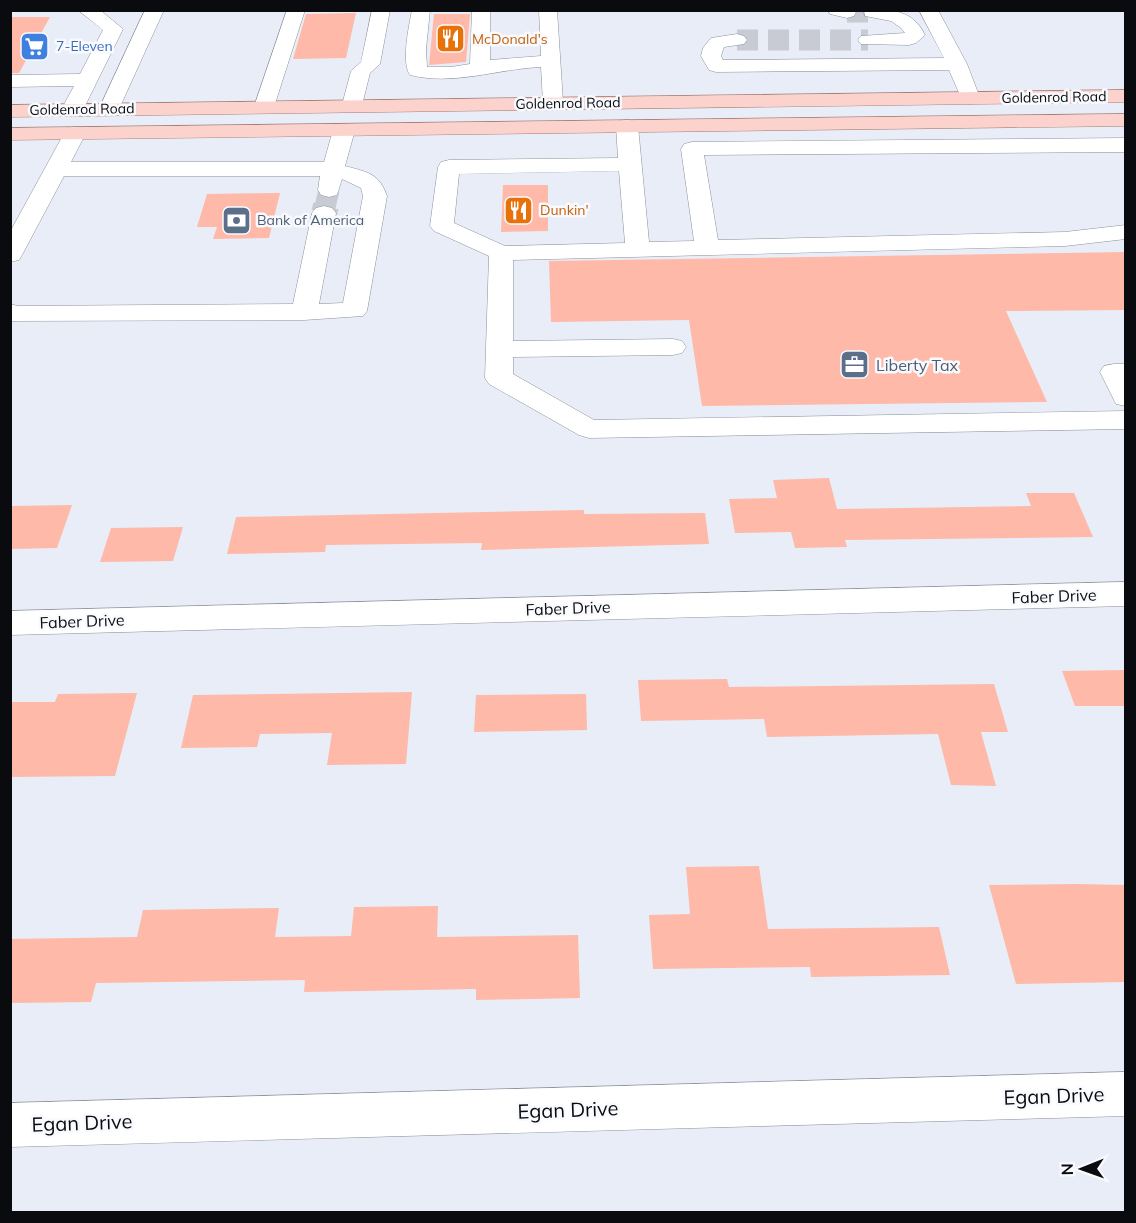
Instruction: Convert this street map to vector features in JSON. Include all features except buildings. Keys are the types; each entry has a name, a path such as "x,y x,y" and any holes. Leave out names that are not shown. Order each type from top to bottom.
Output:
{"main road":[{"name":"Goldenrod Road","path":"10,111 1125,96"},
{"path":"627,126 669,111 793,110 802,101"},
{"path":"413,129 464,120 512,119 553,102"},
{"path":"1080,120 1125,111"},
{"name":"Goldenrod Road","path":"10,134 1125,120"}],"street":[{"path":"72,110 113,29 87,10"},
{"path":"109,109 155,10"},
{"path":"264,107 296,10"},
{"path":"352,105 361,71 370,64 381,10"},
{"path":"421,10 416,49 417,71 436,75 472,72 480,68 506,63 551,62"},
{"path":"480,68 482,10"},
{"path":"548,10 553,102"},
{"path":"928,10 957,64 970,98"},
{"path":"868,40 909,39 915,35 912,28 893,14 872,12"},
{"path":"737,40 718,42 713,48 711,56 716,66 957,64"},
{"path":"10,81 87,80"},
{"path":"627,126 638,249"},
{"path":"304,312 344,130"},
{"path":"10,255 75,133"},
{"path":"707,247 692,149 1125,145"},
{"path":"630,164 449,167 442,226 501,253 1063,239 1125,232"},
{"path":"10,312 14,315 354,311 375,196 371,184 359,177 329,190 56,169"},
{"path":"501,253 499,378 589,429 1125,420"},
{"path":"500,348 673,347"},
{"path":"1125,372 1113,372 1125,398"},
{"name":"Faber Drive","path":"10,623 1125,594"},
{"name":"Egan Drive","path":"10,1125 1125,1094"}],"tunnel":[{"path":"847,12 872,12"},
{"path":"737,40 868,40"},
{"path":"325,207 329,190"},
{"path":"324,213 326,206"}],"place":[{"name":"McDonald's","path":"451,39"},
{"name":"7-Eleven","path":"35,46"},
{"name":"Dunkin'","path":"519,210"},
{"name":"Bank of America","path":"236,220"},
{"name":"Liberty Tax","path":"855,365"}]}
